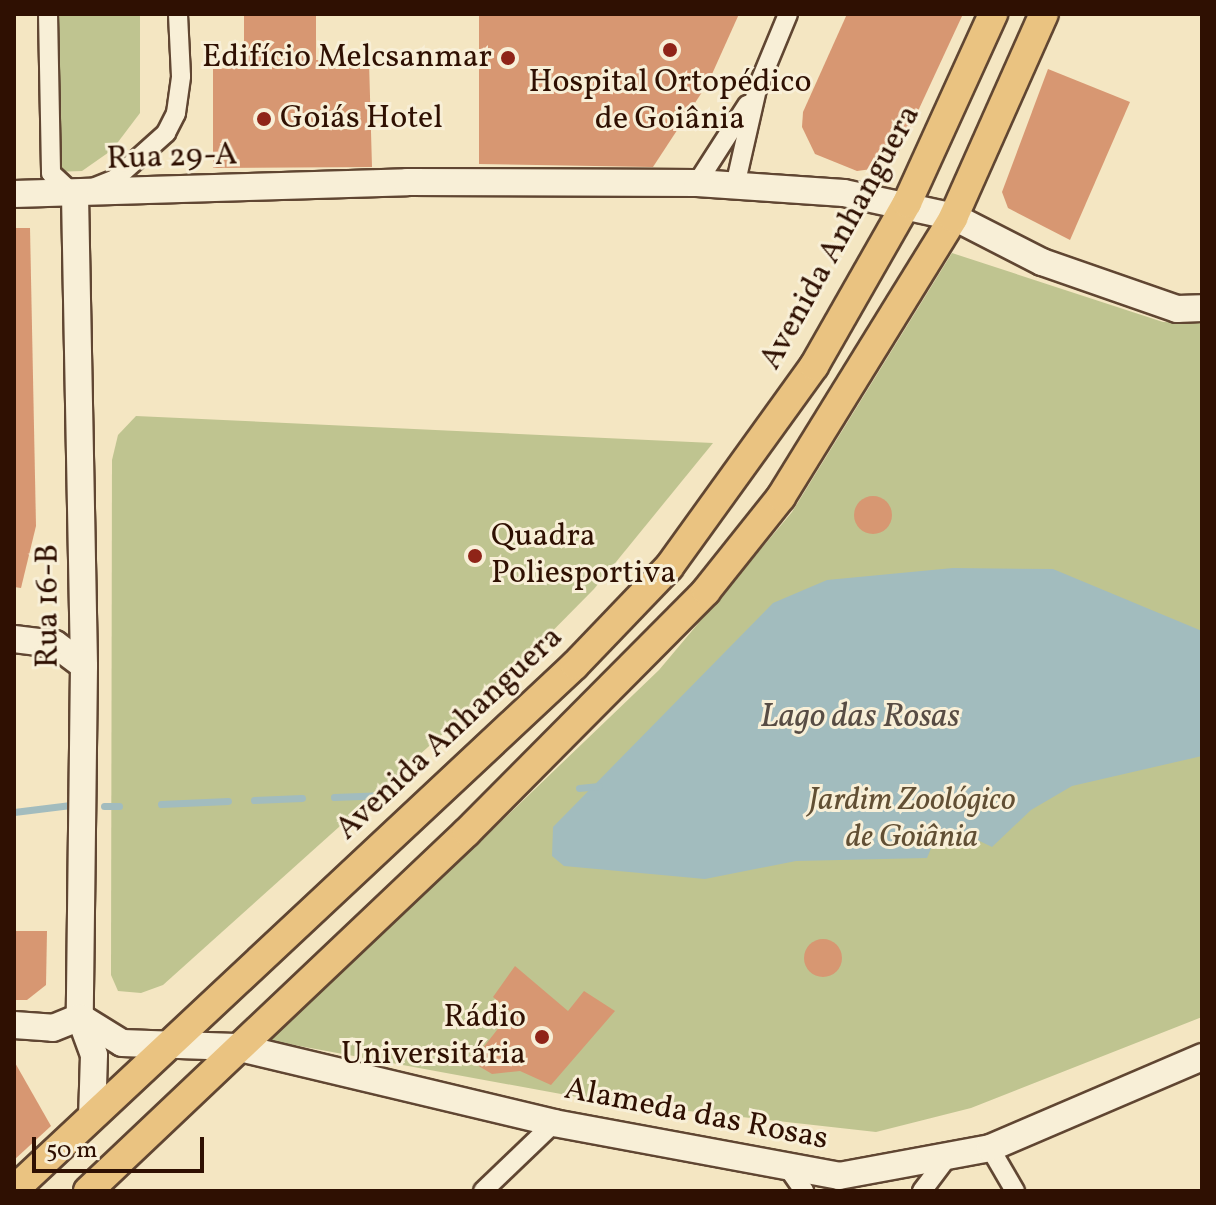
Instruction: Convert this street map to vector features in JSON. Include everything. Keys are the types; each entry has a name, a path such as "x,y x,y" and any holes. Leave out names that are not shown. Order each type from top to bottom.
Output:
{"main road":[{"name":"Avenida Anhanguera","path":"14,1190 575,665 669,567 814,366 907,203 993,14"},
{"path":"88,1191 236,1047 467,832 706,591 781,497 954,217 1044,14"}],"street":[{"path":"48,14 51,173 75,195 115,179 166,133 176,113 181,76 178,14"},
{"path":"735,186 757,89 788,14"},
{"path":"697,183 757,89"},
{"name":"Rua 29-A","path":"14,194 75,195 407,182 697,183 907,203"},
{"name":"Rua 16-B","path":"75,195 84,666 80,1017 94,1055 92,1117"},
{"path":"907,203 954,217 1042,262 1177,309 1202,308"},
{"path":"14,639 55,644 84,666"},
{"path":"14,1025 53,1028 80,1017 122,1043 166,1045"},
{"name":"Alameda das Rosas","path":"166,1045 236,1047 554,1123 839,1176 946,1159 990,1148 1202,1057"},
{"path":"483,1191 554,1123"},
{"path":"990,1148 1015,1191"},
{"path":"922,1191 946,1159"},
{"path":"786,1165 804,1191"}],"green space":[{"path":"54,14 140,14 140,113 112,150 82,171 52,172"},
{"name":"Jardim Zoológico de Goiânia","path":"952,253 1163,322 1202,323 1202,1017 971,1108 876,1132 599,1101 256,1038 486,836 659,670 792,512"},
{"path":"136,416 713,443 594,589 516,668 163,985 141,993 118,991 111,975 112,460 118,435"}],"water":[{"name":"Lago das Rosas","path":"953,568 1053,569 1202,631 1202,756 1072,786 1031,810 992,847 963,833 935,839 927,858 796,861 705,879 564,866 552,856 553,827 773,603 827,580"}],"building":[{"path":"244,14 316,14 316,60 369,61 372,167 213,168 213,69 244,67"},
{"path":"479,14 739,14 708,83 653,167 479,164"},
{"path":"847,14 963,14 899,152 879,168 857,171 815,154 802,127 803,112"},
{"path":"1048,69 1130,102 1070,240 1008,208 1002,192"},
{"path":"14,228 30,228 36,526 21,588 14,587"},
{"path":"873,496 886,502 892,515 886,528 873,534 860,528 854,515 860,502"},
{"path":"14,931 47,931 46,985 27,1000 14,1000"},
{"path":"823,939 836,945 842,958 836,971 823,977 810,971 804,958 810,945"},
{"name":"Rádio Universitária","path":"515,966 568,1011 584,991 615,1011 551,1085 520,1071 492,1074 472,1062 511,1012 493,997"},
{"path":"14,1061 51,1126 14,1160"}],"waterway":[{"path":"579,788 599,786"},
{"path":"334,797 387,795"},
{"path":"254,800 302,798"},
{"path":"161,804 228,801"},
{"path":"14,812 71,805"},
{"path":"104,806 119,806"}],"place":[{"name":"Hospital Ortopédico de Goiânia","path":"670,50"},
{"name":"Edifício Melcsanmar","path":"508,58"},
{"name":"Goiás Hotel","path":"264,119"},
{"name":"Quadra Poliesportiva","path":"475,556"},
{"name":"Rádio Universitária","path":"542,1037"}]}
